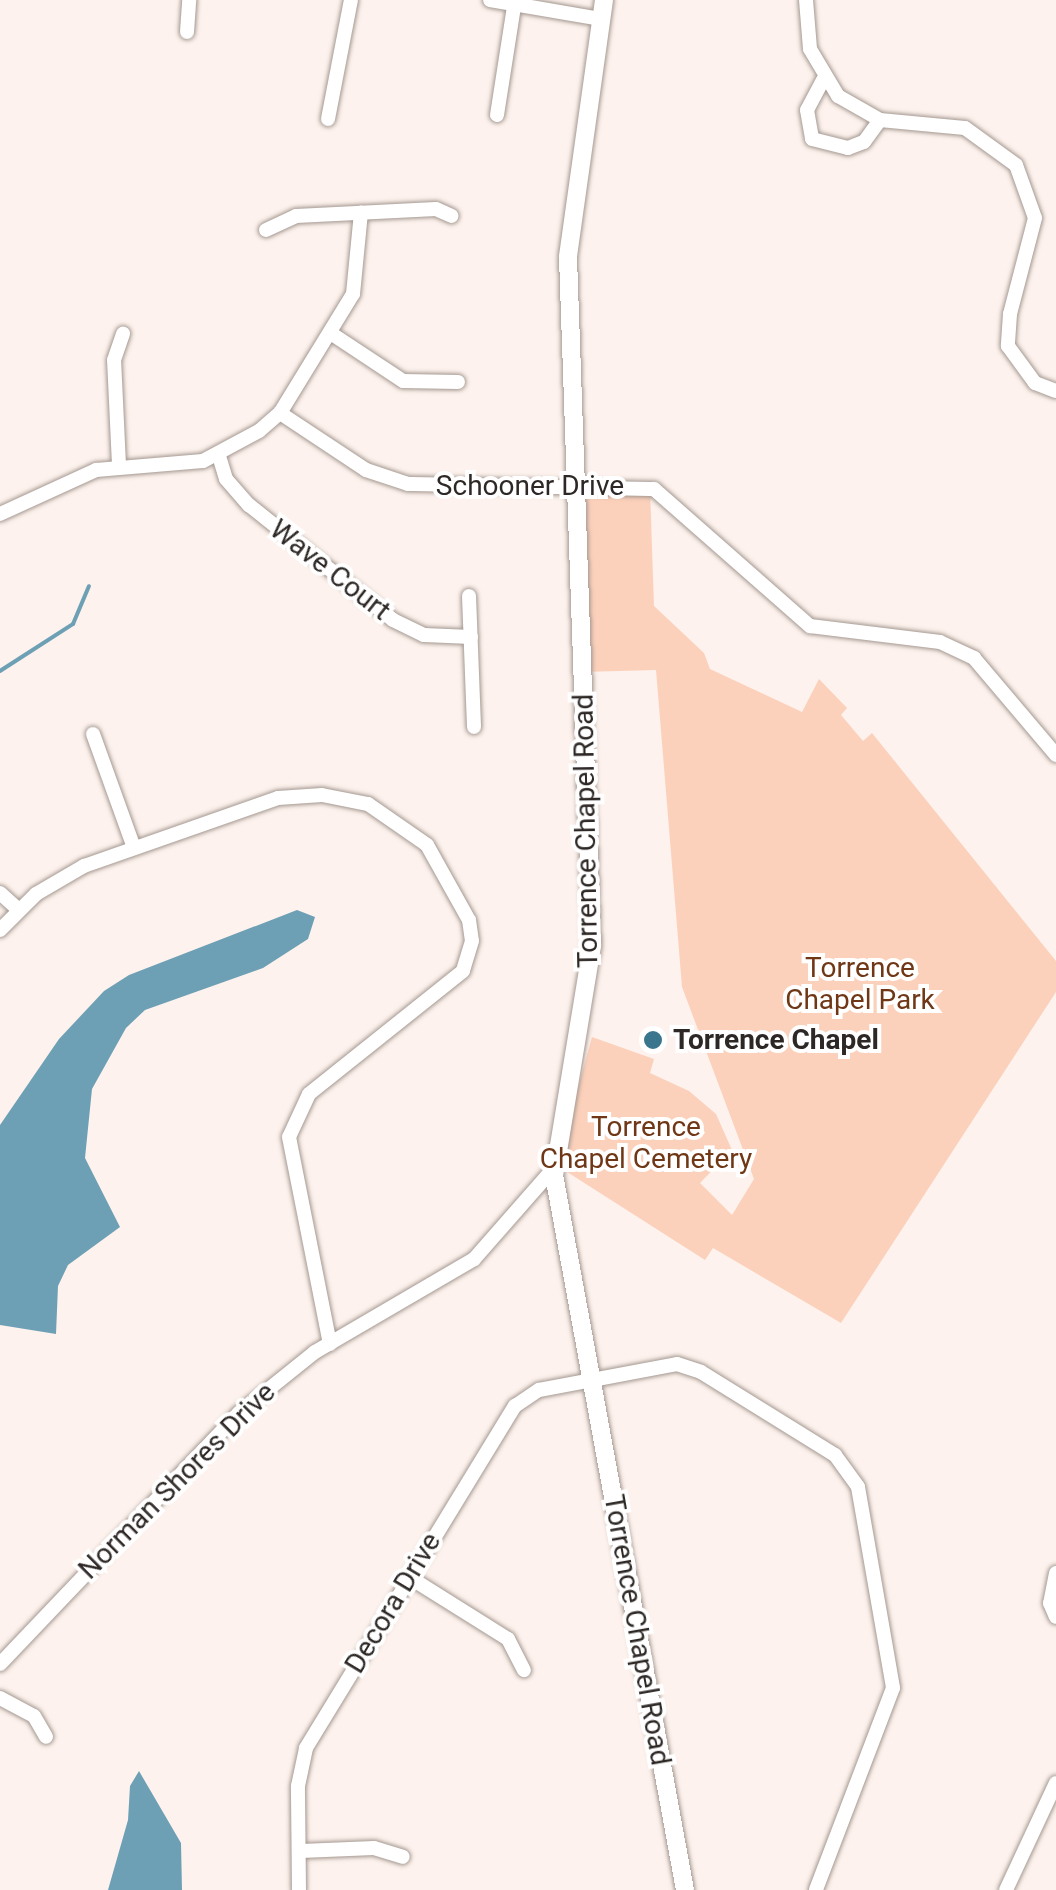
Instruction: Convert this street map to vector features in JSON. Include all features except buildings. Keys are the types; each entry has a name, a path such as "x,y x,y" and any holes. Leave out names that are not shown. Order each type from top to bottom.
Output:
{"street":[{"path":"187,32 189,0"},
{"path":"328,119 351,0"},
{"path":"490,0 601,20"},
{"name":"Torrence Chapel Road","path":"604,0 568,228 592,946 554,1168 684,1890"},
{"path":"806,0 810,49 823,80 880,120 965,128 1016,166 1034,218 1010,314 1008,346 1034,383 1056,391"},
{"path":"496,115 515,2"},
{"path":"823,80 807,110 812,139 848,148 864,142 880,120"},
{"path":"266,230 296,216 436,209 452,216"},
{"path":"0,514 118,465 180,465 220,456 280,413 332,334 358,281 361,212"},
{"path":"118,465 114,360 123,334"},
{"path":"332,334 403,381 458,382"},
{"name":"Schooner Drive","path":"280,413 352,462 408,484 642,485 665,494 810,626 958,649 995,678 1056,755"},
{"name":"Wave Court","path":"220,456 226,479 249,505 393,620 424,635 470,636"},
{"path":"469,596 474,727"},
{"path":"93,734 134,848"},
{"path":"0,930 18,910 56,881 134,848 278,798 344,797 378,808 420,837 465,908 472,941 457,979 309,1094 290,1129 290,1167 330,1344"},
{"path":"0,893 18,910"},
{"name":"Norman Shores Drive","path":"0,1664 239,1413 330,1344 474,1259 554,1168"},
{"name":"Decora Drive","path":"299,1890 298,1786 306,1748 514,1406 539,1390 677,1364 692,1368 835,1455 856,1478 893,1688 816,1890"},
{"path":"1056,1573 1050,1603 1056,1616"},
{"path":"409,1577 508,1639 524,1670"},
{"path":"0,1698 36,1723 46,1736"},
{"path":"0,1706 36,1723"},
{"path":"1006,1890 1055,1787"},
{"path":"301,1851 374,1848 403,1858"}],"green space":[{"name":"Torrence Chapel Park","path":"575,484 650,488 654,606 704,653 710,669 802,712 819,679 847,708 841,715 863,741 872,733 1056,961 1056,992 841,1323 713,1248 705,1260 564,1170 570,1117 592,1037 654,1059 650,1073 689,1091 716,1114 732,1150 700,1183 732,1215 754,1179 682,987 656,670 582,672"}],"water":[{"path":"297,910 315,917 308,939 263,968 145,1010 126,1028 92,1089 85,1158 120,1227 68,1265 58,1286 56,1334 0,1325 0,1125 59,1039 104,991 129,975"},
{"path":"139,1771 181,1843 182,1890 108,1890 128,1820 130,1786"}],"waterway":[{"path":"0,671 73,624 89,586"}],"place":[{"name":"Torrence Chapel","path":"653,1040"}],"park label":[{"name":"Torrence Chapel Cemetery","path":"646,1143"}]}
